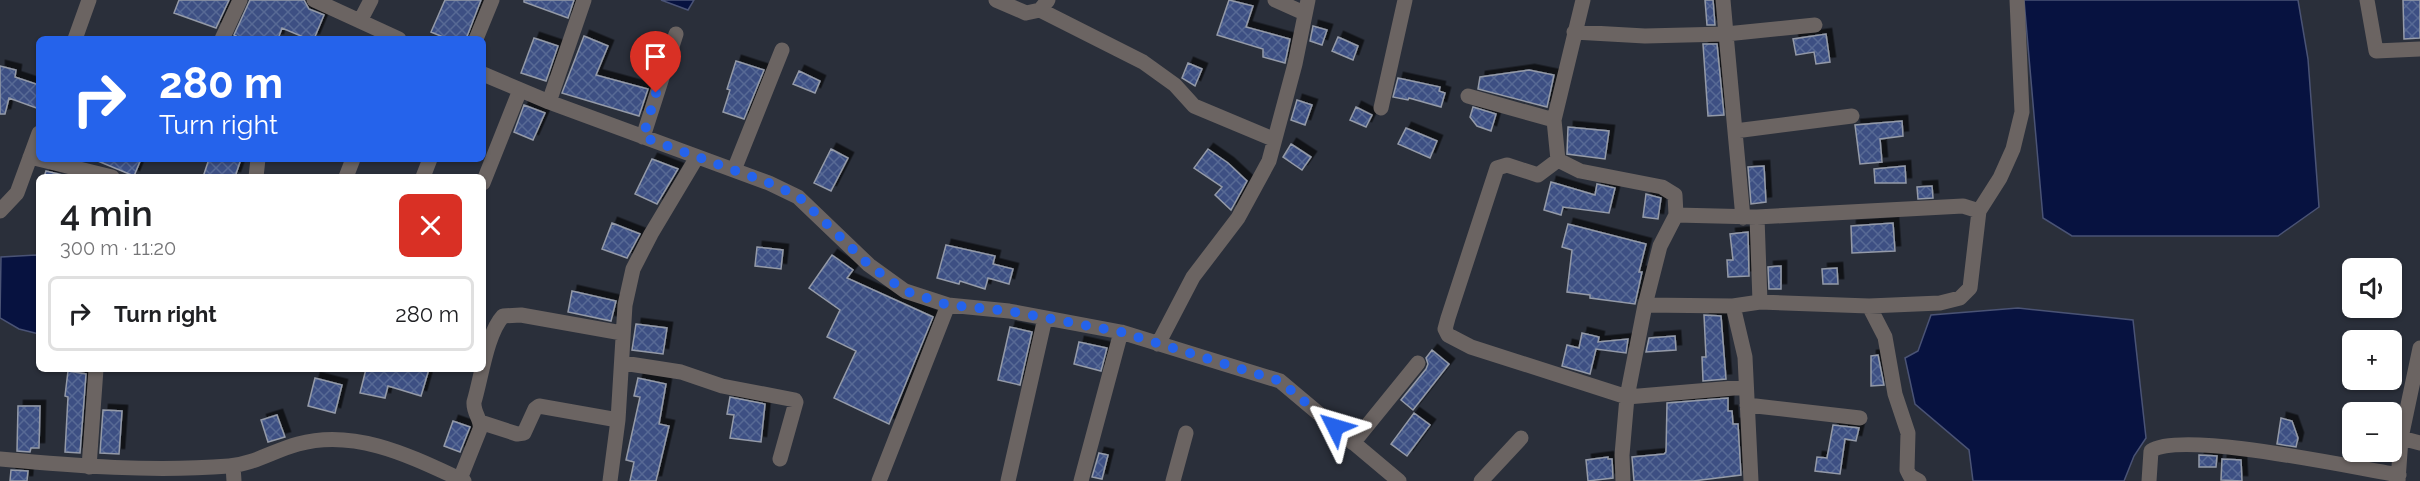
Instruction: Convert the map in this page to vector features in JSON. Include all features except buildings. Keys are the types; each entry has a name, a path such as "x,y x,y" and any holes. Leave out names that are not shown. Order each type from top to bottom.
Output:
{"street":[{"path":"76,36 89,0"},
{"path":"223,36 240,0"},
{"path":"314,0 392,36"},
{"path":"360,21 371,0"},
{"path":"477,36 492,0"},
{"path":"549,102 584,0"},
{"path":"996,0 1026,13 1044,5 1143,62 1175,86 1194,106 1273,139"},
{"path":"1158,344 1193,277 1238,218 1269,160 1295,64 1306,7 1275,0"},
{"path":"1381,108 1405,0"},
{"path":"1558,160 1554,120 1583,0"},
{"path":"1723,0 1735,131 1750,218 1760,302"},
{"path":"1645,305 1733,306 1760,302 1869,306 1940,303 1960,298 1970,288 1979,211 2000,178 2013,149 2022,112 2017,0"},
{"path":"2367,0 2376,51 2420,49"},
{"path":"1574,32 1645,36 1726,34 1815,25"},
{"path":"643,137 676,34"},
{"path":"734,170 782,50"},
{"path":"486,75 549,102 769,183 798,196 869,265 905,291 948,305 1009,311 1121,332 1280,381 1399,481"},
{"path":"486,175 520,90"},
{"path":"1468,96 1554,120"},
{"path":"1735,131 1852,116"},
{"path":"0,214 17,193 36,141"},
{"path":"30,157 36,158"},
{"path":"610,481 623,363 622,333 625,304 633,269 697,157"},
{"path":"1558,160 1580,171 1662,187 1675,195 1676,215 1660,246 1645,305 1627,397 1622,455 1623,481"},
{"path":"1558,160 1538,175 1508,165 1497,168 1445,329 1448,335 1471,347 1627,397 1746,387"},
{"path":"50,162 100,174"},
{"path":"1676,215 1750,218 1963,206 1979,211"},
{"path":"879,481 948,305"},
{"path":"1733,306 1744,357 1751,481"},
{"path":"1869,306 1885,337 1895,394 1908,434 1907,470 1910,476 1919,481"},
{"path":"486,342 489,327 503,316 511,314 622,333"},
{"path":"1008,481 1045,318"},
{"path":"1081,481 1121,332"},
{"path":"2402,433 2420,348"},
{"path":"623,363 681,372 722,386 795,400 780,459"},
{"path":"1353,443 1418,363"},
{"path":"89,467 96,372"},
{"path":"0,459 89,467 182,469 233,473 296,444 326,437 363,441 382,447 462,480 480,429 474,402 480,372"},
{"path":"1747,405 1860,418"},
{"path":"480,422 517,434 524,433 536,406 618,420"},
{"path":"1173,481 1186,434"},
{"path":"1481,481 1521,438"},
{"path":"2402,438 2420,443"},
{"path":"2148,481 2151,451 2158,446 2174,444 2220,446 2264,452 2398,478 2399,462"}],"shaded area":[{"path":"661,0 694,0 688,10"},
{"path":"2024,0 2298,0 2308,59 2319,207 2278,236 2072,236 2043,218"},
{"path":"36,255 36,333 19,329 0,318 1,257"},
{"path":"2018,308 2133,320 2146,438 2134,456 2124,481 1973,481 1969,450 1915,404 1905,358 1918,351 1931,315"}],"route":[{"path":"656,93 643,137 769,183 798,196 869,265 905,291 948,305 1009,311 1121,332 1280,381 1335,427"}]}
